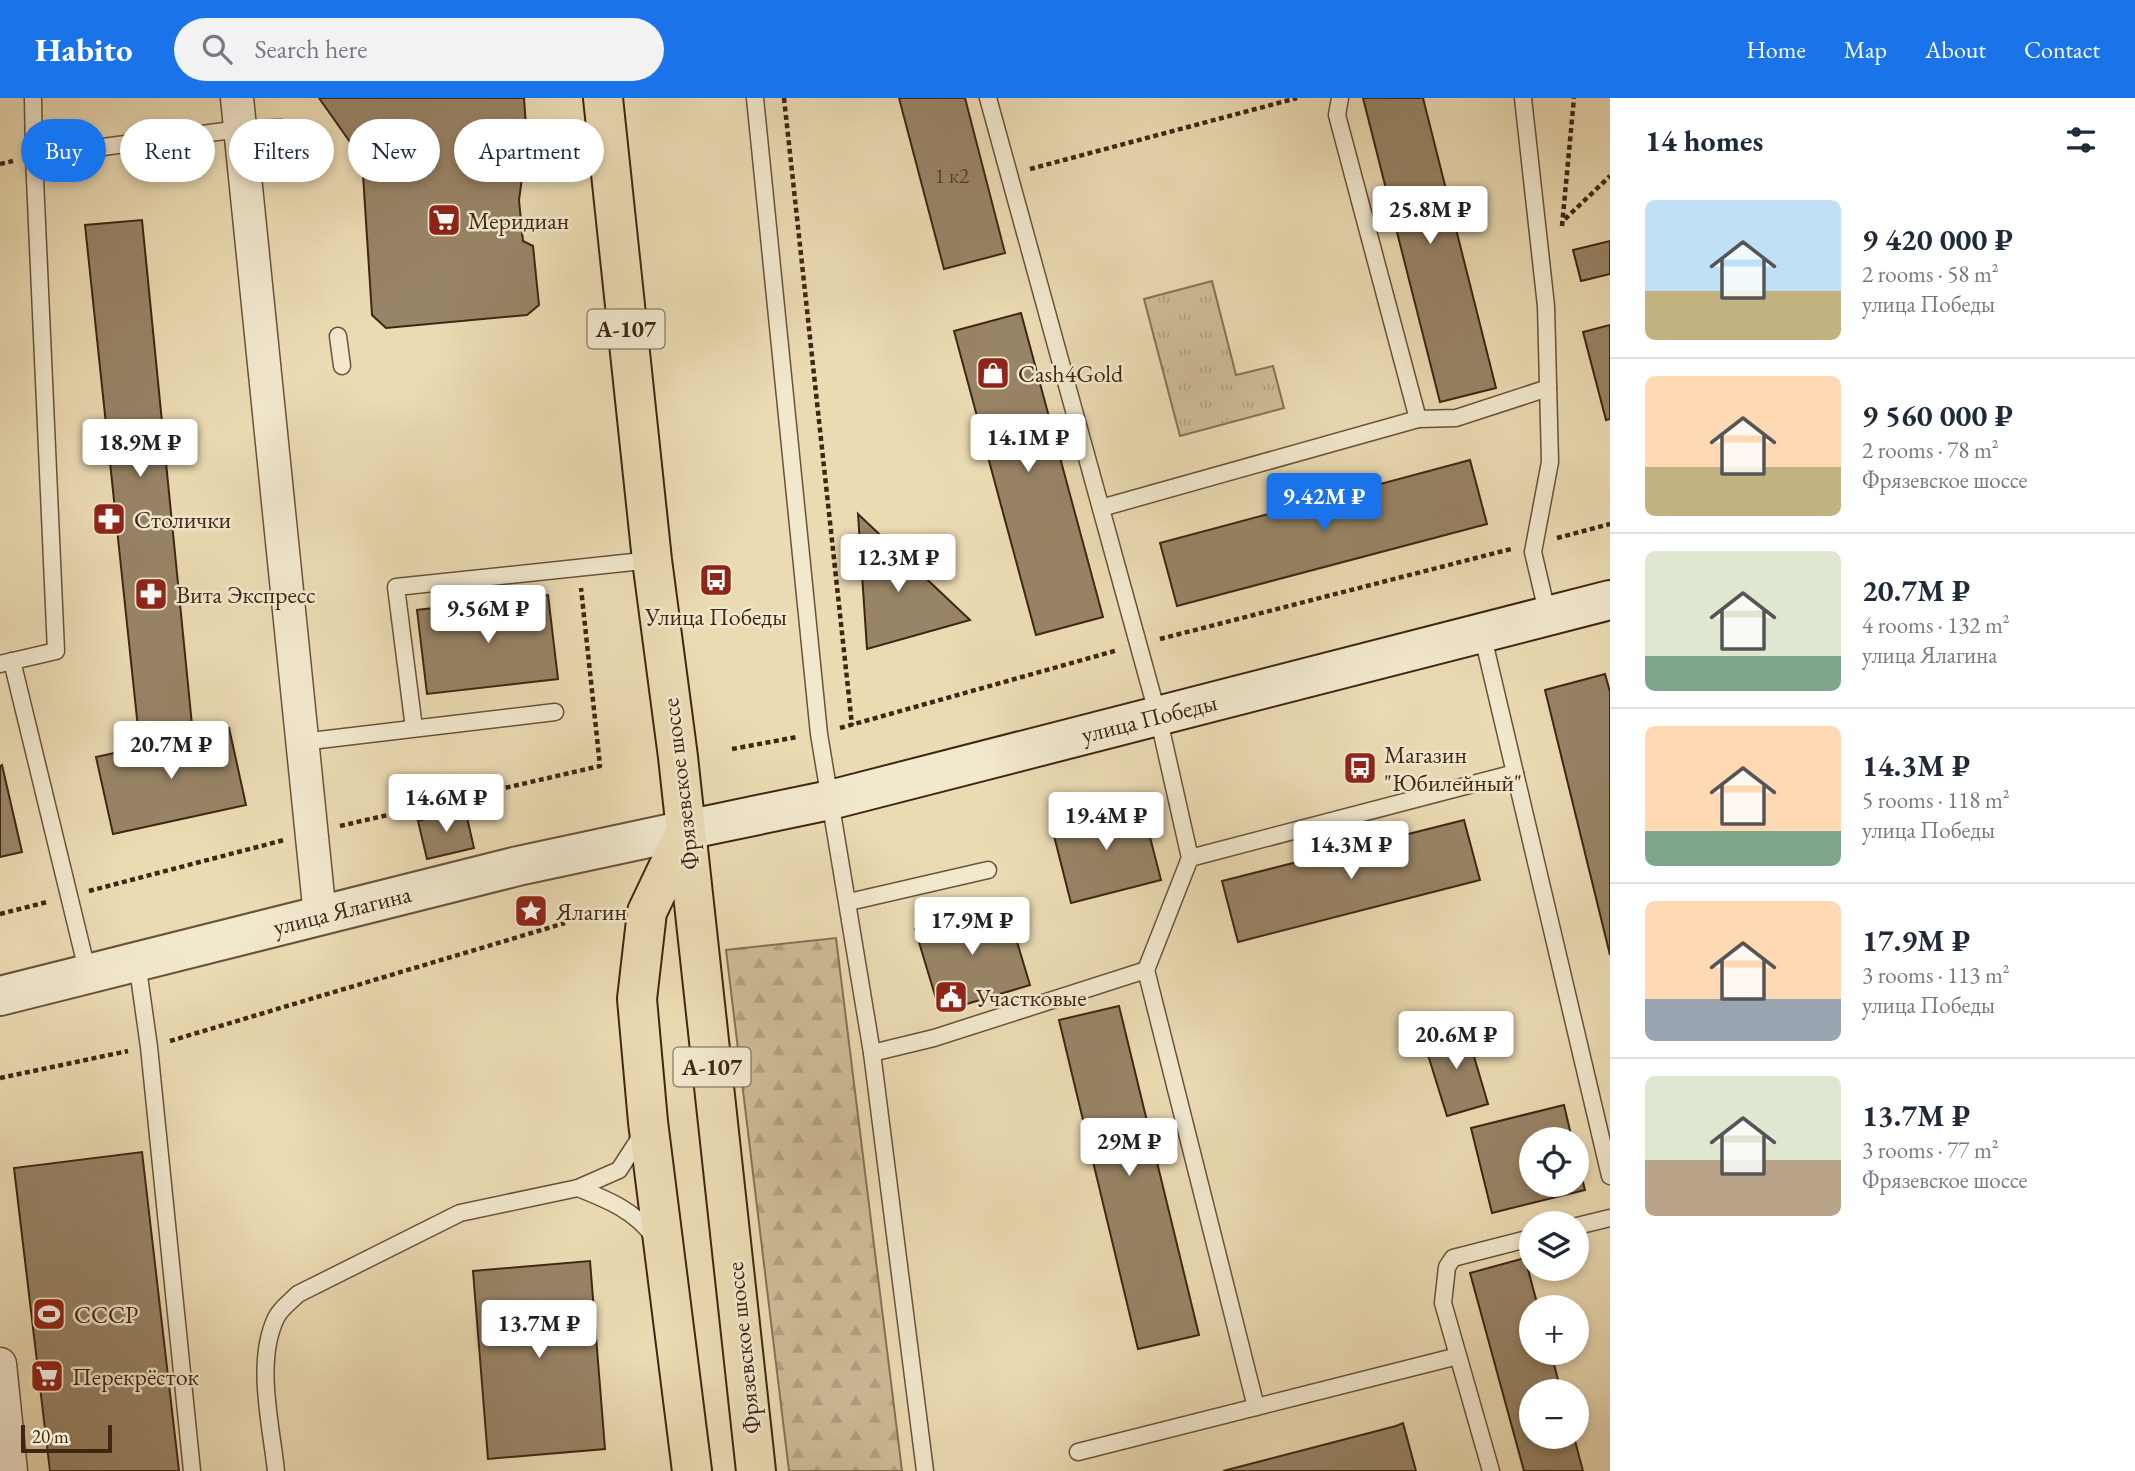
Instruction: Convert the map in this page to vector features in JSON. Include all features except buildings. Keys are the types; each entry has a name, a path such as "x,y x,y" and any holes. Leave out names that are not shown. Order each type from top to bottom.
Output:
{"highway":[{"name":"Фрязевское шоссе","path":"603,98 652,560 686,830 756,1471"},
{"path":"686,830 647,912 637,999 648,1122 692,1471"}],"main road":[{"name":"улица Победы","path":"686,830 830,800 1610,600"},
{"name":"улица Ялагина","path":"0,996 518,866 686,830"}],"street":[{"path":"239,113 320,916"},
{"path":"1,1384 11,1471"}],"lane":[{"path":"33,98 33,119"},
{"path":"755,98 820,734 872,1052 925,1471"},
{"path":"988,98 1158,716 1190,858 1146,970 1256,1407"},
{"path":"1339,98 1337,115 1418,419"},
{"path":"1523,98 1546,306 1550,462 1533,552 1548,616"},
{"path":"106,141 239,113 256,119"},
{"path":"35,182 56,651 6,663 88,974"},
{"path":"338,336 342,366"},
{"path":"1101,508 1418,419 1456,418 1548,388"},
{"path":"414,727 396,587 580,570 652,560"},
{"path":"1482,632 1610,1176"},
{"path":"302,742 555,712"},
{"path":"1190,858 1515,772"},
{"path":"849,902 988,870"},
{"path":"137,962 149,1047 191,1471"},
{"path":"872,1052 934,1038 1146,970"},
{"path":"276,1471 267,1375 268,1338 277,1315 298,1294 460,1213 578,1188 619,1170 634,1151 648,1122"},
{"path":"578,1188 618,1204 644,1223 666,1253"},
{"path":"1589,1223 1610,1218"},
{"path":"1491,1471 1443,1303 1447,1267 1453,1258 1519,1241"},
{"path":"1077,1452 1458,1356"}],"path":[{"path":"784,98 852,725"},
{"path":"1009,175 1297,98"},
{"path":"1561,233 1574,98"},
{"path":"1563,221 1610,176"},
{"path":"733,748 820,734 1138,645 1610,524"},
{"path":"0,914 311,833 600,766 580,570"},
{"path":"0,1078 149,1047 565,923"}],"green space":[{"path":"1212,281 1236,375 1273,366 1284,408 1180,436 1144,299"},
{"path":"836,938 902,1471 789,1471 726,950"}],"place":[{"name":"Меридиан","path":"444,220"},
{"name":"Cash4Gold","path":"993,373"},
{"name":"Столички","path":"109,519"},
{"name":"Улица Победы","path":"716,580"},
{"name":"Вита Экспресс","path":"151,594"},
{"name":"Магазин \"Юбилейный\"","path":"1360,768"},
{"name":"Ялагин","path":"531,911"},
{"name":"Участковые","path":"951,997"},
{"name":"СССР","path":"49,1314"},
{"name":"Перекрёсток","path":"47,1376"}]}
